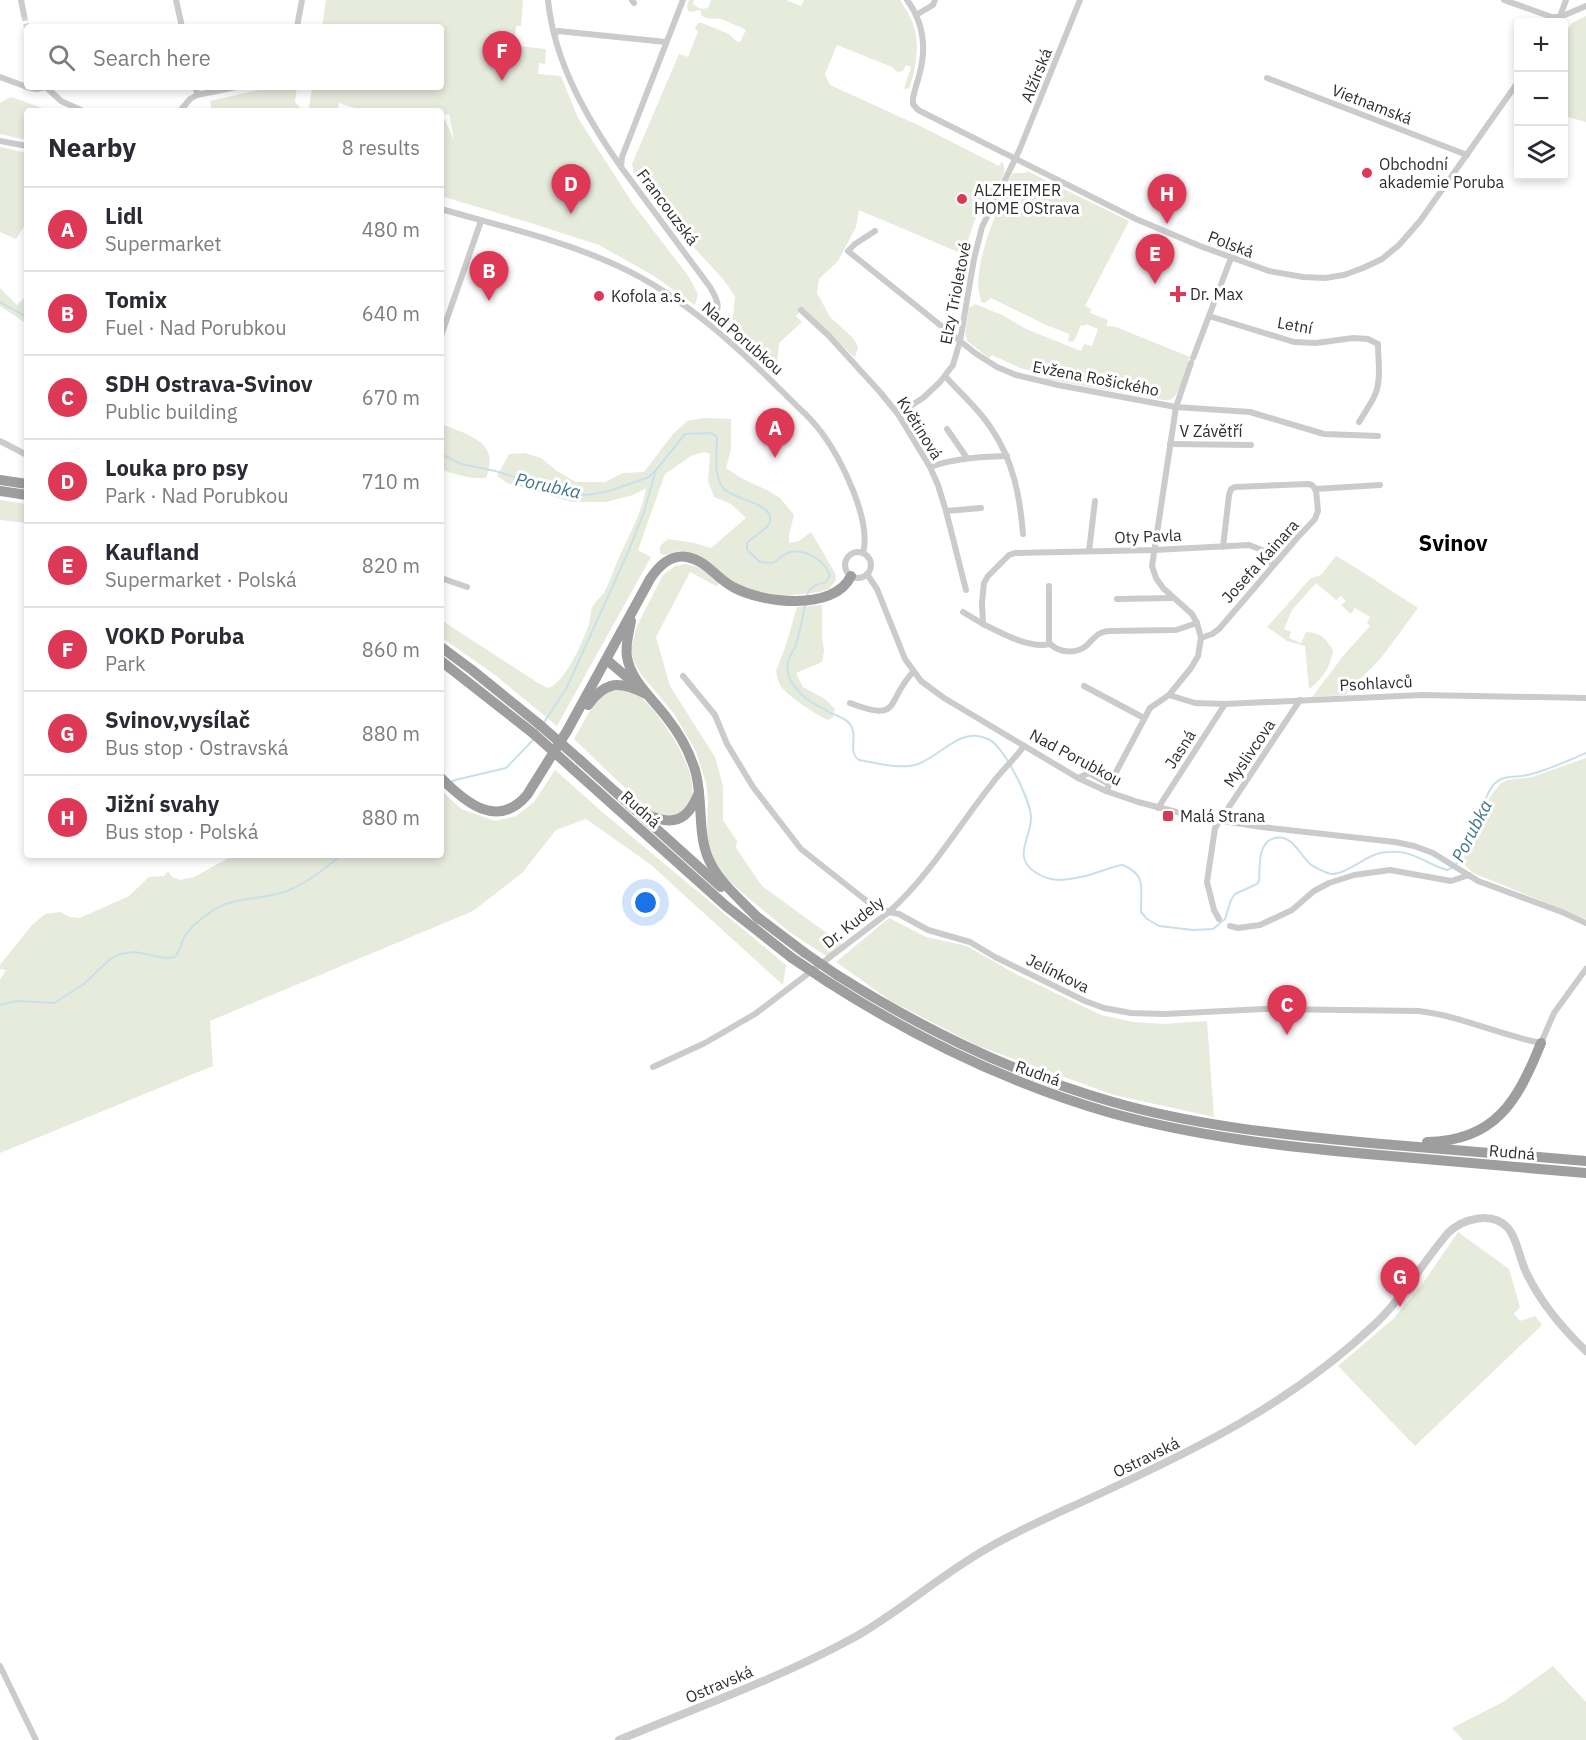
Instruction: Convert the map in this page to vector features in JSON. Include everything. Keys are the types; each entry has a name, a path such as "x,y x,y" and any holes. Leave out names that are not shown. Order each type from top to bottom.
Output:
{"highway":[{"path":"0,480 24,484"},
{"path":"0,491 24,495"},
{"path":"444,781 477,807 493,811 508,810 516,806 526,795 567,732 654,573 664,563 678,557 698,560 727,584 742,592 766,598 820,599 841,590 851,576"},
{"path":"631,614 626,643 631,670 646,694 683,742 694,769 699,792 703,839 709,862 721,879 759,919"},
{"path":"444,649 472,670 577,765"},
{"path":"607,660 646,694"},
{"path":"444,662 537,729"},
{"path":"444,670 465,679"},
{"path":"567,732 595,695 606,687 622,684 646,694"},
{"name":"Rudná","path":"577,765 630,806 759,919 805,953 833,979 881,1016 1000,1075 1059,1097 1136,1119 1197,1132 1284,1146 1586,1173"},
{"name":"Rudná","path":"577,765 717,898 792,958 955,1042 1003,1064 1114,1102 1200,1122 1285,1135 1586,1161"},
{"path":"630,806 660,820 674,820 691,811 699,792"},
{"path":"1400,1146 1413,1142 1443,1142 1459,1138 1474,1133 1497,1118 1515,1098 1541,1043"}],"street":[{"path":"21,0 24,15"},
{"path":"176,0 181,24"},
{"path":"298,24 302,0"},
{"path":"548,0 562,60 573,86 621,167"},
{"name":"Francouzská","path":"683,0 622,157 621,167 710,287 718,304 717,313 709,324"},
{"name":"Polská","path":"907,0 916,15 923,35 920,74 913,97 915,106 921,112 1136,219 1231,258 1269,271 1304,278 1334,277 1363,268 1387,255 1412,230 1514,88"},
{"path":"916,15 933,5 935,0"},
{"name":"Alžírská","path":"1015,159 1080,0"},
{"path":"1504,0 1552,18"},
{"path":"1560,18 1566,0"},
{"path":"1563,18 1586,6"},
{"path":"555,34 558,31 666,42"},
{"path":"0,77 24,86"},
{"name":"Vietnamská","path":"1267,78 1467,155"},
{"path":"49,90 61,101 76,108"},
{"path":"196,90 197,96"},
{"path":"182,108 190,99 224,90"},
{"path":"0,141 24,145"},
{"name":"Elzy Trioletové","path":"898,414 923,398 940,382 953,365 960,341 982,227 1015,159"},
{"name":"Nad Porubkou","path":"444,209 574,248 620,267 661,290 709,324 794,402 814,423 829,444 846,475 861,517 865,541 863,553"},
{"path":"444,327 481,220"},
{"name":"Evžena Rošického","path":"875,231 848,251 960,341 997,367 1022,377 1058,385 1176,406 1250,412 1324,434 1378,436"},
{"name":"V Závětří","path":"1201,638 1192,614 1163,588 1152,566 1176,406 1231,258"},
{"name":"Květinová","path":"801,310 829,336 898,414 930,468 946,511 966,590"},
{"name":"Letní","path":"1209,316 1294,342 1316,343 1353,338 1368,339 1378,344 1377,389 1359,422"},
{"path":"945,376 991,428 1007,456 1017,484 1023,534"},
{"path":"947,429 967,458"},
{"path":"0,441 24,453"},
{"name":"V Závětří","path":"1170,444 1251,445"},
{"path":"930,468 947,461 1007,456"},
{"path":"1223,547 1229,495 1235,487 1308,484 1315,489 1380,485"},
{"name":"Josefa Kainara","path":"1201,638 1219,629 1315,519 1318,511 1315,489"},
{"path":"1089,551 1095,501"},
{"path":"946,511 981,508"},
{"name":"Oty Pavla","path":"983,624 984,584 988,576 1009,555 1015,553 1249,545 1262,550 1273,565"},
{"path":"855,553 863,553 870,561 871,568 867,574 858,578 851,576 847,570 846,560 855,553"},
{"name":"Nad Porubkou","path":"867,574 878,589 899,644 913,672 929,688 1078,778 1106,791 1158,808 1219,821 1414,846 1433,853 1478,881 1586,923"},
{"path":"444,579 467,587"},
{"path":"1049,586 1049,641 1054,647 1064,651 1075,652 1101,633 1110,631 1176,630 1197,623"},
{"path":"1118,599 1174,598"},
{"path":"963,612 1006,635 1035,645 1050,644"},
{"path":"1106,791 1150,708 1169,695 1191,668 1198,656 1201,638"},
{"path":"849,704 871,711 881,712 888,709 913,672"},
{"name":"Jelínkova","path":"683,676 715,715 727,744 753,787 801,849 868,902 899,914 928,930 970,942 995,957 1085,1001 1104,1008 1131,1013 1165,1014 1264,1009 1419,1011 1439,1013 1541,1043"},
{"path":"1084,686 1144,718"},
{"name":"Psohlavců","path":"1169,695 1195,703 1225,704 1422,695 1586,698"},
{"name":"Myslivcova","path":"1219,919 1206,882 1215,828 1300,700"},
{"name":"Jasná","path":"1158,808 1225,704"},
{"name":"Dr. Kudely","path":"653,1067 705,1043 755,1014 889,912 908,895 938,858 991,784 1024,746"},
{"path":"1078,778 1089,773 1109,784"},
{"path":"1230,926 1238,928 1260,925 1292,910 1314,891 1329,883 1354,875 1390,870 1451,881 1469,875"},
{"path":"1541,1043 1554,1013 1586,969"},
{"name":"Ostravská","path":"619,1740 784,1672 831,1650 896,1612 946,1573 996,1543 1170,1461 1251,1418 1294,1390 1374,1326 1395,1304 1445,1237 1452,1229 1464,1222 1491,1219 1508,1227 1526,1273 1537,1292 1563,1328 1586,1352"},
{"path":"0,1665 36,1740"}],"shaded area":[{"path":"326,0 523,0 521,26 516,26 515,42 518,42 518,46 546,49 545,64 539,63 538,74 561,76 578,118 633,204 689,277 698,294 695,305 654,276 599,245 444,197 444,120 454,140 449,114 444,115 444,108 355,108 339,103 338,108 309,108 312,90 444,90 444,24 322,24"},
{"path":"689,0 694,0 695,5 703,9 708,8 711,0 786,0 801,6 804,0 900,0 913,25 917,43 916,62 909,88 904,89 911,67 906,65 903,71 897,72 892,67 837,45 825,74 830,85 920,126 999,166 1003,162 1004,173 987,208 980,206 965,255 859,210 856,227 838,261 819,279 817,293 830,317 853,338 858,347 855,358 803,308 796,316 802,322 779,343 777,363 769,369 732,329 735,296 723,279 673,225 649,192 655,177 646,188 634,173 632,164 679,54 688,57 698,32 695,28 698,23 729,34 740,42 746,30 721,19 704,17 701,11 688,11"},
{"path":"1586,16 1586,122 1568,117 1568,29 1572,23"},
{"path":"258,90 297,90 295,101 300,108 211,108 210,101"},
{"path":"11,97 42,108 24,108 24,139 0,134 0,103"},
{"path":"0,147 24,152 24,227 16,239 0,232"},
{"path":"1027,171 1129,221 1085,306 1091,309 1090,313 1108,320 1106,326 1116,327 1190,357 1178,391 1172,399 1163,400 1046,379 1044,374 1020,368 992,355 989,358 967,341 965,332 969,308 975,304 1002,315 1026,329 1081,351 1084,344 1092,346 1098,329 1086,324 1081,325 1074,341 1068,342 1069,334 991,298 985,303 981,302 978,285 979,270 989,232 1010,185 1008,181 1013,173 1026,173"},
{"path":"0,288 17,305 24,298 24,322 0,306"},
{"path":"704,418 731,419 731,450 726,468 780,498 794,515 789,543 799,541 811,532 835,573 836,580 829,589 820,592 784,596 739,585 700,556 678,551 666,555 660,554 660,546 668,539 711,548 746,518 731,504 714,497 708,481 710,454 704,452 691,456 665,474 638,550 651,557 557,726 495,675 444,639 444,622 538,683 548,688 554,685 567,670 578,650 589,624 592,608 605,591 636,521 646,488 633,495 606,502 572,502 507,483 497,476 509,454 525,453 541,458 576,482 605,482 623,473 644,472 673,434 687,421"},
{"path":"444,425 480,442 486,448 489,456 490,466 486,478 444,470"},
{"path":"0,500 24,504 24,523 0,520"},
{"path":"1336,556 1418,608 1381,658 1345,695 1312,697 1370,626 1367,623 1370,617 1355,608 1351,614 1341,605 1346,601 1341,596 1336,600 1316,583 1292,610 1284,629 1291,632 1289,638 1301,643 1306,632 1316,634 1325,639 1333,650 1325,672 1309,689 1305,646 1287,641 1267,627 1311,578 1321,575"},
{"path":"687,564 700,568 719,584 716,586 690,572 656,637 670,686 715,757 723,786 723,820 737,841 736,848 762,886 842,944 828,957 791,933 725,877 711,855 707,838 706,783 696,752 675,715 641,674 634,662 631,650 636,628 663,575 675,566"},
{"path":"822,605 824,651 822,662 796,673 803,687 825,699 835,709 833,717 828,720 788,694 780,685 776,671 797,607"},
{"path":"624,689 642,698 653,710 674,739 683,757 690,774 692,790 689,804 679,814 666,816 645,807 574,739 595,702 605,692"},
{"path":"1586,758 1586,919 1473,873 1461,861 1469,850 1490,797 1500,784 1507,780 1532,777"},
{"path":"555,770 786,965 783,985 650,864 586,819 556,830 522,873 473,911 210,1021 213,1066 0,1153 0,980 6,970 0,969 0,965 31,926 45,914 60,912 70,917 80,918 129,896 149,877 164,876 168,871 172,877 180,880 194,877 229,858 444,858 444,793 461,809 495,821 516,816 534,802"},
{"path":"889,918 926,937 967,946 1014,973 1101,1015 1133,1022 1163,1024 1207,1021 1214,1117 1114,1095 978,1046 891,1001 836,962"},
{"path":"1458,1232 1509,1269 1520,1307 1514,1314 1520,1321 1535,1316 1542,1325 1415,1446 1338,1366 1393,1319 1421,1286"},
{"path":"1553,1666 1586,1702 1586,1740 1463,1740 1452,1728 1503,1702"}],"waterway":[{"name":"Porubka","path":"0,302 24,315"},
{"name":"Porubka","path":"444,456 461,464 495,471 563,492 587,495 609,491 649,477 685,434 711,433 717,437 717,470 723,488 735,496 759,505 769,515 769,524 747,543 747,550 760,562 773,563 790,552 802,552 819,560 830,575 826,582 812,588 807,596"},
{"path":"543,724 566,689 629,550 644,512 655,473"},
{"name":"Porubka","path":"805,604 796,645 788,662 788,674 794,686 808,700 849,723 853,732 855,756 859,760 911,766 927,760 960,739 969,736 988,739 1009,763 1027,799 1031,818 1024,854 1028,866 1044,877 1061,880 1123,865 1136,874 1141,884 1141,912 1147,919 1159,926 1193,930 1213,929 1225,919 1235,894 1257,884 1262,850 1269,840 1275,838 1291,842 1310,864 1331,874 1342,872 1372,856 1388,852 1413,855 1447,870 1455,865 1462,856 1495,783 1504,778 1544,770 1586,753"},
{"path":"451,782 506,768 534,739"},
{"path":"0,1005 17,1001 54,1003 84,984 109,960 119,954 135,952 165,958 175,957 188,932 212,911 240,900 287,891 316,875 337,858"}],"tunnel":[{"path":"24,15 26,24"}],"place":[{"name":"VOKD Poruba","path":"502,81"},
{"name":"Obchodní akademie Poruba","path":"1367,173"},
{"name":"ALZHEIMER HOME OStrava","path":"962,199"},
{"name":"Louka pro psy","path":"571,214"},
{"name":"Jižní svahy","path":"1167,224"},
{"name":"Kaufland","path":"1155,284"},
{"name":"Dr. Max","path":"1178,294"},
{"name":"Kofola a.s.","path":"599,296"},
{"name":"Tomix","path":"489,301"},
{"name":"Lidl","path":"775,458"},
{"name":"Malá Strana","path":"1168,816"},
{"name":"SDH Ostrava-Svinov","path":"1287,1035"},
{"name":"Svinov,vysílač","path":"1400,1307"}],"district":[{"name":"Svinov","path":"1453,543"}]}
